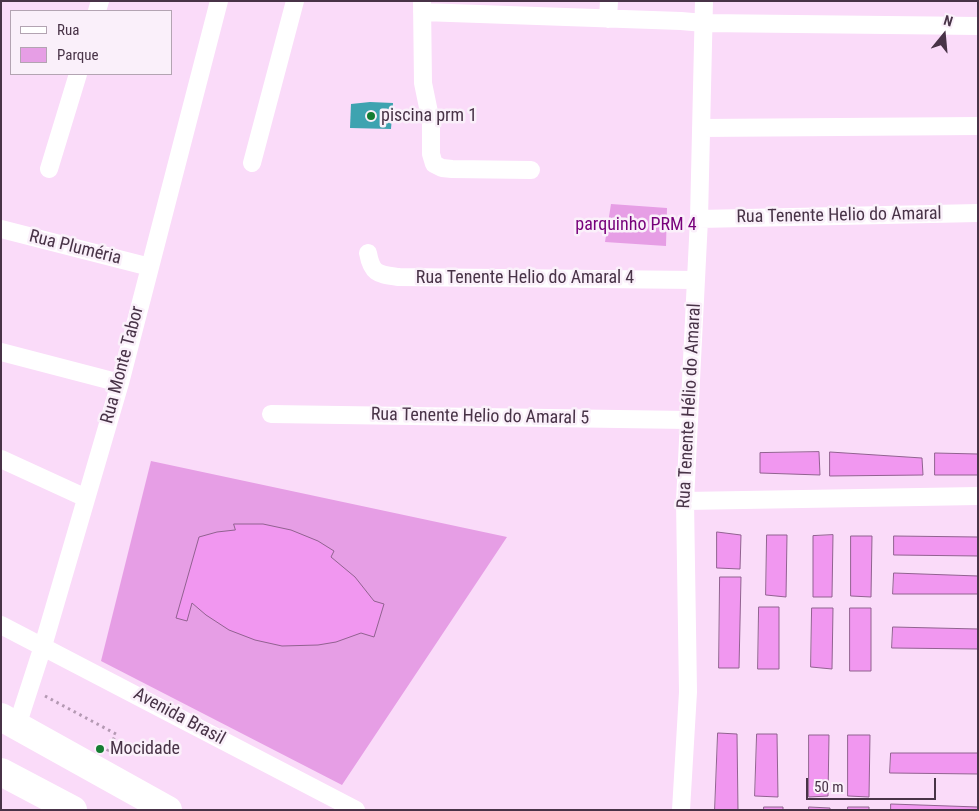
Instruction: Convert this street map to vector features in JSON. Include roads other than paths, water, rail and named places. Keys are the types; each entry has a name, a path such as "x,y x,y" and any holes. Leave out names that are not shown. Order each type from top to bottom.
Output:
{"highway":[{"path":"9,722 168,810"},
{"path":"1,772 73,810"}],"street":[{"name":"Rua Monte Tabor","path":"9,722 28,687 43,646 120,383 219,1"},
{"path":"252,163 295,1"},
{"path":"608,19 609,1"},
{"name":"Rua Tenente Hélio do Amaral","path":"681,810 688,692 685,501 699,219 704,1"},
{"path":"531,170 452,169 442,168 434,164 431,154 431,122 423,83 422,6 608,19 704,23 978,26"},
{"path":"49,169 78,75"},
{"path":"701,128 978,126"},
{"name":"Rua Tenente Helio do Amaral","path":"699,219 978,212"},
{"name":"Rua Pluméria","path":"1,229 150,267"},
{"name":"Rua Tenente Helio do Amaral 4","path":"368,253 371,267 379,274 399,277 696,280"},
{"path":"1,352 120,383"},
{"name":"Rua Tenente Helio do Amaral 5","path":"271,414 688,420"},
{"path":"1,459 86,498"},
{"path":"685,501 978,496"},
{"name":"Avenida Brasil","path":"1,625 356,810"}],"water":[{"name":"piscina prm 1","path":"370,102 393,103 391,129 350,128 351,104"}],"place":[{"name":"piscina prm 1","path":"371,116"},
{"name":"Mocidade","path":"100,749"}],"park label":[{"name":"parquinho PRM 4","path":"636,225"}]}
